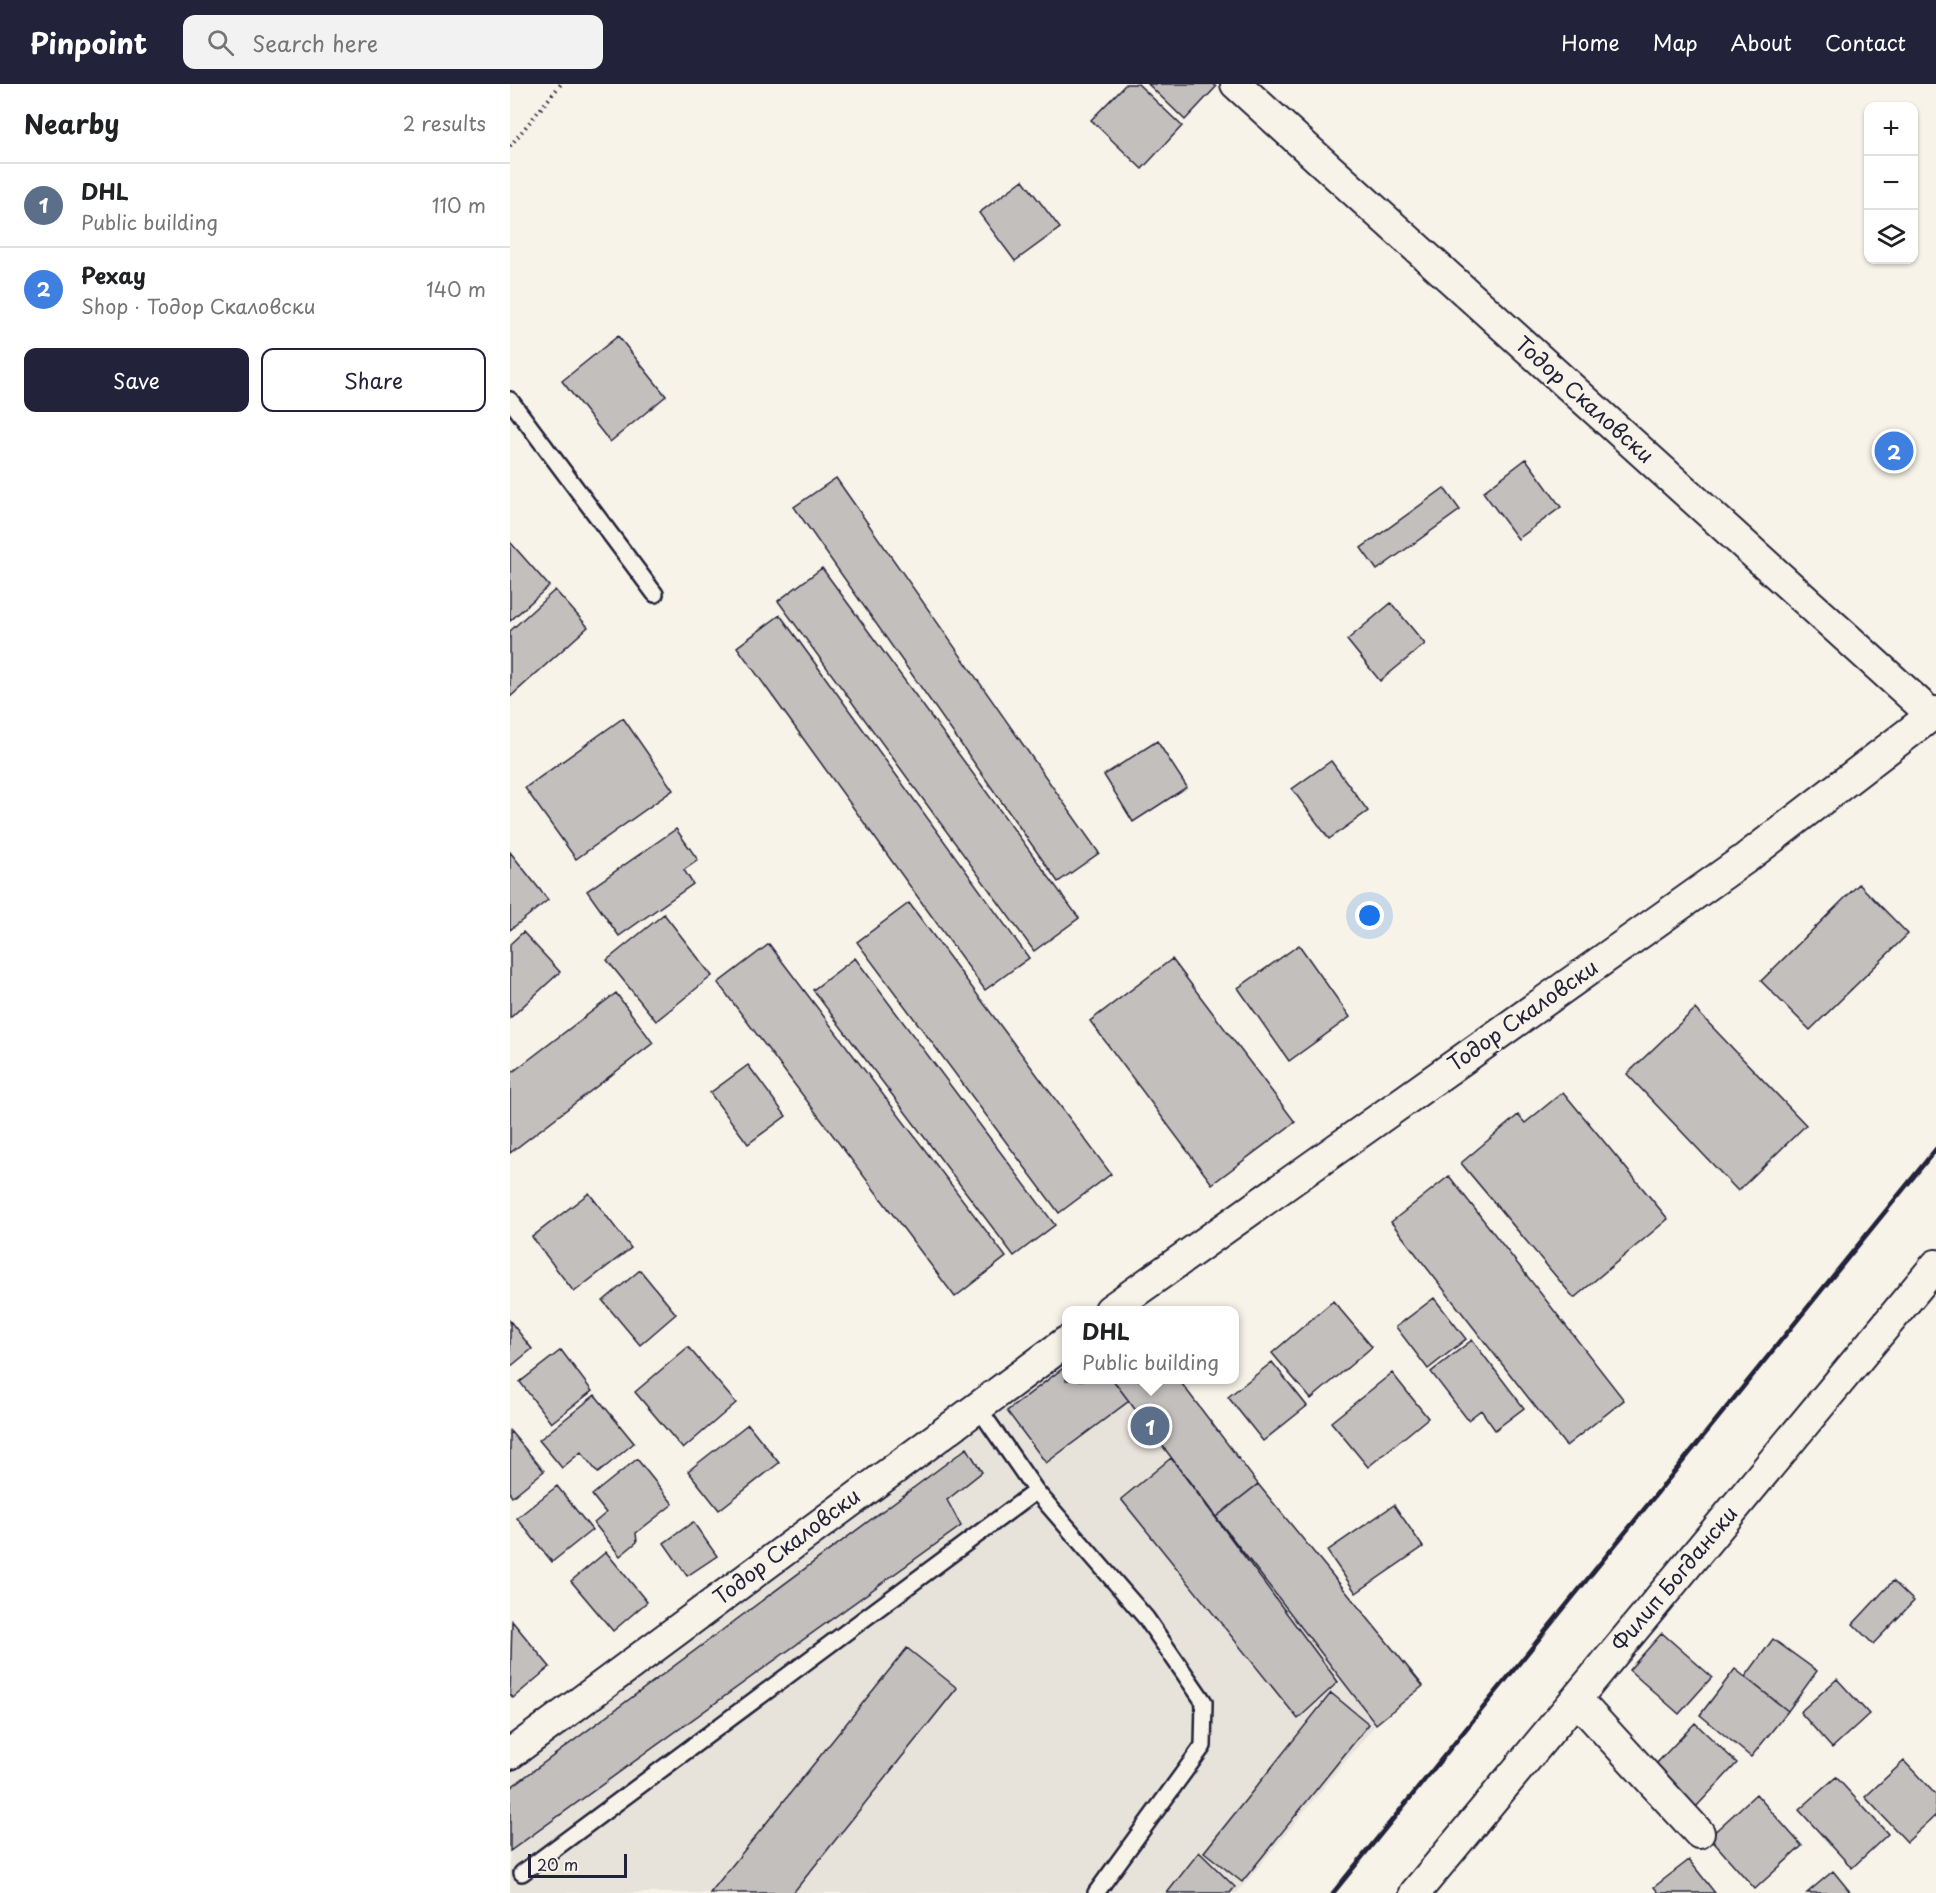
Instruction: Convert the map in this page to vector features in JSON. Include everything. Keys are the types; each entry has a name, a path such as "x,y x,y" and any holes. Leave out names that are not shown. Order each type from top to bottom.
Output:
{"street":[{"name":"Тодор Скаловски","path":"1117,1306 1746,858 1934,714 1236,84"},
{"name":"Филип Богдански","path":"1415,1893 1936,1265"},
{"name":"Тодор Скаловски","path":"510,1754 1062,1345"},
{"path":"1576,1699 1699,1833"}],"lane":[{"path":"510,400 654,594"},
{"path":"977,1406 1036,1491 1146,1617 1204,1702 1203,1746 1096,1893"},
{"path":"522,1873 1036,1491"}],"path":[{"path":"510,146 561,84"}],"shaded area":[{"path":"1062,1349 1062,1384 1154,1384 1410,1683 1237,1893 510,1893 510,1758"}],"building":[{"path":"1126,84 1138,84 1182,126 1142,169 1091,120"},
{"path":"1148,84 1213,84 1216,87 1185,120"},
{"path":"1023,180 1060,228 1015,261 979,213"},
{"path":"618,336 666,396 610,442 562,381"},
{"path":"1526,459 1561,507 1518,539 1483,492"},
{"path":"836,478 1099,853 1058,882 794,507"},
{"path":"1444,488 1460,510 1377,570 1361,548"},
{"path":"510,542 549,586 510,621"},
{"path":"822,568 1079,918 1034,951 778,601"},
{"path":"555,590 588,627 510,697 510,631"},
{"path":"1391,603 1425,644 1380,681 1347,640"},
{"path":"780,615 1029,958 985,990 737,647"},
{"path":"623,718 673,790 576,859 525,788"},
{"path":"1157,741 1187,787 1133,822 1104,775"},
{"path":"1331,761 1368,811 1329,839 1292,789"},
{"path":"676,829 698,860 684,870 693,884 619,936 587,891"},
{"path":"510,852 548,900 510,930"},
{"path":"1859,884 1908,934 1810,1030 1761,981"},
{"path":"909,903 1111,1174 1059,1213 857,942"},
{"path":"664,914 712,976 656,1021 607,960"},
{"path":"523,932 560,972 510,1018 510,944"},
{"path":"769,944 1006,1257 955,1297 718,983"},
{"path":"1299,945 1350,1017 1289,1061 1238,988"},
{"path":"855,958 1055,1225 1014,1256 813,990"},
{"path":"1172,959 1295,1122 1212,1184 1090,1021"},
{"path":"616,993 653,1043 510,1153 510,1074"},
{"path":"1695,1009 1806,1125 1738,1191 1627,1074"},
{"path":"748,1065 786,1116 748,1144 710,1093"},
{"path":"1563,1092 1668,1219 1574,1298 1461,1163 1518,1115 1525,1123"},
{"path":"1449,1176 1624,1400 1566,1446 1391,1222"},
{"path":"589,1193 631,1248 574,1292 532,1237"},
{"path":"640,1270 676,1314 640,1345 603,1301"},
{"path":"1434,1298 1466,1339 1428,1369 1396,1327"},
{"path":"1333,1301 1372,1347 1311,1399 1272,1353"},
{"path":"510,1321 532,1349 510,1367"},
{"path":"1472,1340 1524,1408 1495,1430 1481,1410 1468,1420 1431,1372"},
{"path":"688,1347 736,1403 683,1449 635,1392"},
{"path":"561,1350 592,1391 551,1423 520,1382"},
{"path":"1272,1362 1307,1406 1263,1441 1228,1397"},
{"path":"1062,1369 1062,1384 1116,1384 1129,1401 1046,1463 1007,1411"},
{"path":"1392,1373 1428,1418 1368,1467 1331,1422"},
{"path":"1116,1384 1182,1384 1258,1484 1216,1517"},
{"path":"595,1395 634,1443 598,1473 581,1452 562,1468 539,1440"},
{"path":"748,1424 779,1463 719,1510 688,1471"},
{"path":"510,1431 544,1471 512,1497 510,1494"},
{"path":"967,1448 982,1472 947,1500 961,1526 510,1851 510,1788"},
{"path":"1171,1458 1338,1682 1298,1719 1121,1499"},
{"path":"637,1459 673,1504 636,1533 637,1542 620,1556 594,1523 606,1513 592,1495"},
{"path":"1258,1484 1423,1686 1376,1724 1216,1517"},
{"path":"557,1486 592,1530 552,1562 517,1518"},
{"path":"1394,1505 1423,1547 1356,1593 1327,1551"},
{"path":"693,1522 717,1556 687,1576 664,1543"},
{"path":"606,1552 647,1602 613,1631 571,1581"},
{"path":"1893,1581 1914,1601 1873,1644 1853,1624"},
{"path":"512,1621 550,1667 513,1698 510,1694"},
{"path":"1662,1633 1712,1677 1679,1714 1629,1670"},
{"path":"1773,1639 1817,1671 1788,1711 1745,1677"},
{"path":"907,1648 957,1688 793,1893 710,1893"},
{"path":"1735,1669 1788,1711 1751,1757 1700,1715"},
{"path":"1837,1679 1869,1714 1832,1748 1800,1712"},
{"path":"1331,1693 1369,1724 1242,1882 1204,1852"},
{"path":"1695,1723 1737,1763 1696,1807 1654,1766"},
{"path":"1904,1761 1936,1795 1936,1815 1907,1842 1865,1797"},
{"path":"1836,1777 1888,1834 1852,1868 1799,1810"},
{"path":"1756,1794 1802,1846 1755,1889 1709,1837"},
{"path":"1199,1852 1235,1887 1230,1893 1167,1893"},
{"path":"1689,1860 1715,1893 1659,1893 1654,1887"},
{"path":"1833,1871 1851,1893 1807,1893"}],"railway":[{"path":"1333,1893 1936,1149"}],"place":[{"name":"Рехау","path":"1894,451"},
{"name":"DHL","path":"1150,1426"}]}
